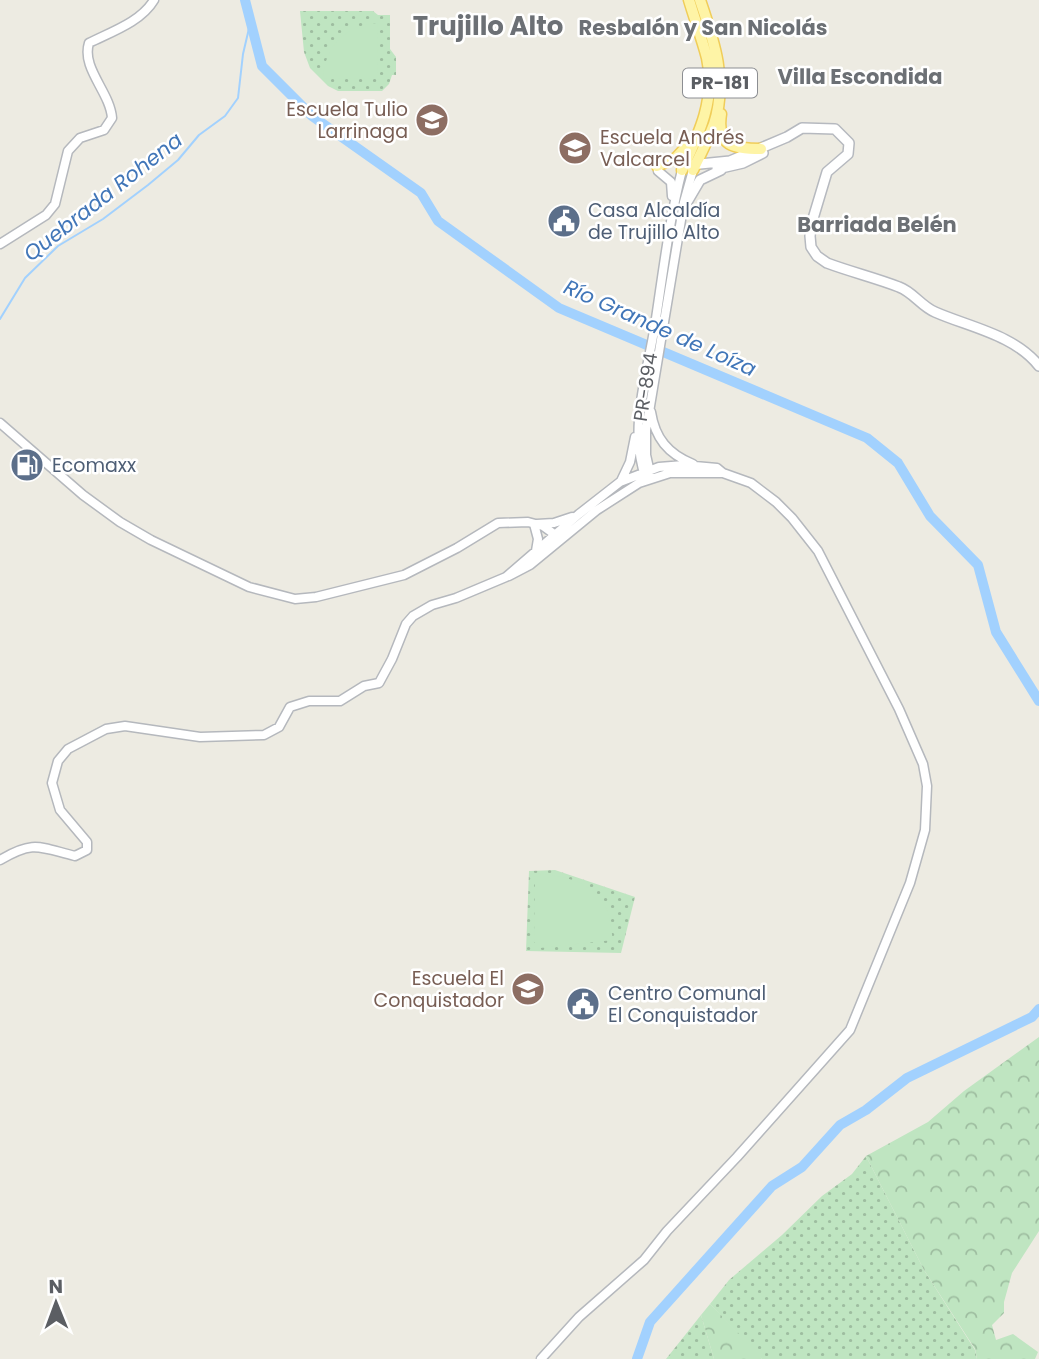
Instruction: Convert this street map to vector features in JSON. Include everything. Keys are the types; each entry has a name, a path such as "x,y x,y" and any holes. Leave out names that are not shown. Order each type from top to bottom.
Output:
{"main road":[{"name":"PR-181","path":"689,0 709,73 707,108 689,167"},
{"name":"PR-181","path":"689,167 713,126 720,86 716,49 700,0"},
{"path":"720,86 723,93 720,129 723,137 731,146 737,148 761,149"},
{"path":"689,167 724,162 761,149 802,128 835,129 849,143 848,154 827,172 812,222 810,242 822,260 864,277 900,287 931,310 979,328 1015,346 1028,354 1039,366"},
{"path":"657,169 684,152 695,132 701,129"},
{"path":"678,207 699,180 764,153 775,142"},
{"path":"689,167 724,169"}],"street":[{"path":"0,244 46,215 55,204 68,151 80,138 104,130 112,118 107,96 88,60 89,43 136,19 154,0"},
{"name":"PR-894","path":"647,474 646,404 678,207 689,167"},
{"path":"657,169 671,182 678,207"},
{"path":"646,404 662,444 681,458 699,466"},
{"name":"PR-894","path":"646,404 638,424 639,452 647,474"},
{"path":"0,423 83,495 141,535 249,587 295,598 316,597 404,575 498,523 519,521 534,524 558,536"},
{"path":"620,482 630,462 638,424"},
{"path":"506,576 530,565 579,514 620,482 668,466 699,466 717,468 751,484 776,502 792,518 823,560 899,709 923,764 926,786 925,830 910,883 850,1030 667,1231 644,1261 579,1317 541,1359"},
{"path":"0,860 21,848 34,845 75,856 87,850 87,842 60,810 52,783 58,761 68,749 106,729 125,726 200,737 264,735 279,727 290,707 309,701 340,701 364,686 379,683 406,624 413,616 432,605 456,598 506,576 536,551 647,474 723,472"},
{"path":"534,524 561,521 579,514"},
{"path":"534,524 538,539 536,551"}],"green space":[{"path":"300,11 373,11 378,15 390,15 390,49 396,57 396,75 392,75 389,84 382,91 338,91 328,86 310,68 304,52"},
{"path":"378,23 377,79 323,78 328,56 339,39 356,28"},
{"path":"555,870 635,897 621,953 526,951 529,871"},
{"path":"535,874 576,881 593,892 608,912 613,940 540,948 534,942"},
{"path":"1039,1037 1039,1231 1012,1273 1004,1302 1004,1313 992,1325 996,1340 1013,1334 1038,1352 1035,1359 977,1359 975,1349 924,1270 866,1156 928,1122 964,1091"},
{"path":"866,1156 924,1270 975,1350 977,1359 762,1359 710,1304 729,1280 782,1235 822,1196 852,1174"},
{"path":"710,1304 762,1359 714,1359 701,1315"},
{"path":"701,1315 714,1359 666,1359"}],"waterway":[{"name":"Río Grande de Loíza","path":"245,0 262,66 312,116 421,193 438,221 559,308 867,438 898,463 930,516 978,565 996,632 1039,701"},
{"name":"Quebrada Rohena","path":"0,319 25,278 58,246 103,219 148,185 178,160 199,135 225,116 238,98 243,54 250,24"},
{"name":"Río Grande de Loíza","path":"637,1359 650,1322 772,1186 802,1167 840,1125 866,1110 907,1078 1032,1017 1039,1009"}],"place":[{"name":"Escuela Tulio Larrinaga","path":"432,120"},
{"name":"Escuela Andrés Valcarcel","path":"575,148"},
{"name":"Casa Alcaldía de Trujillo Alto","path":"564,221"},
{"name":"Ecomaxx","path":"27,465"},
{"name":"Escuela El Conquistador","path":"528,989"},
{"name":"Centro Comunal El Conquistador","path":"583,1004"}],"district":[{"name":"Trujillo Alto","path":"488,26"},
{"name":"Resbalón y San Nicolás","path":"703,28"},
{"name":"Villa Escondida","path":"860,77"},
{"name":"Barriada Belén","path":"877,225"}]}
